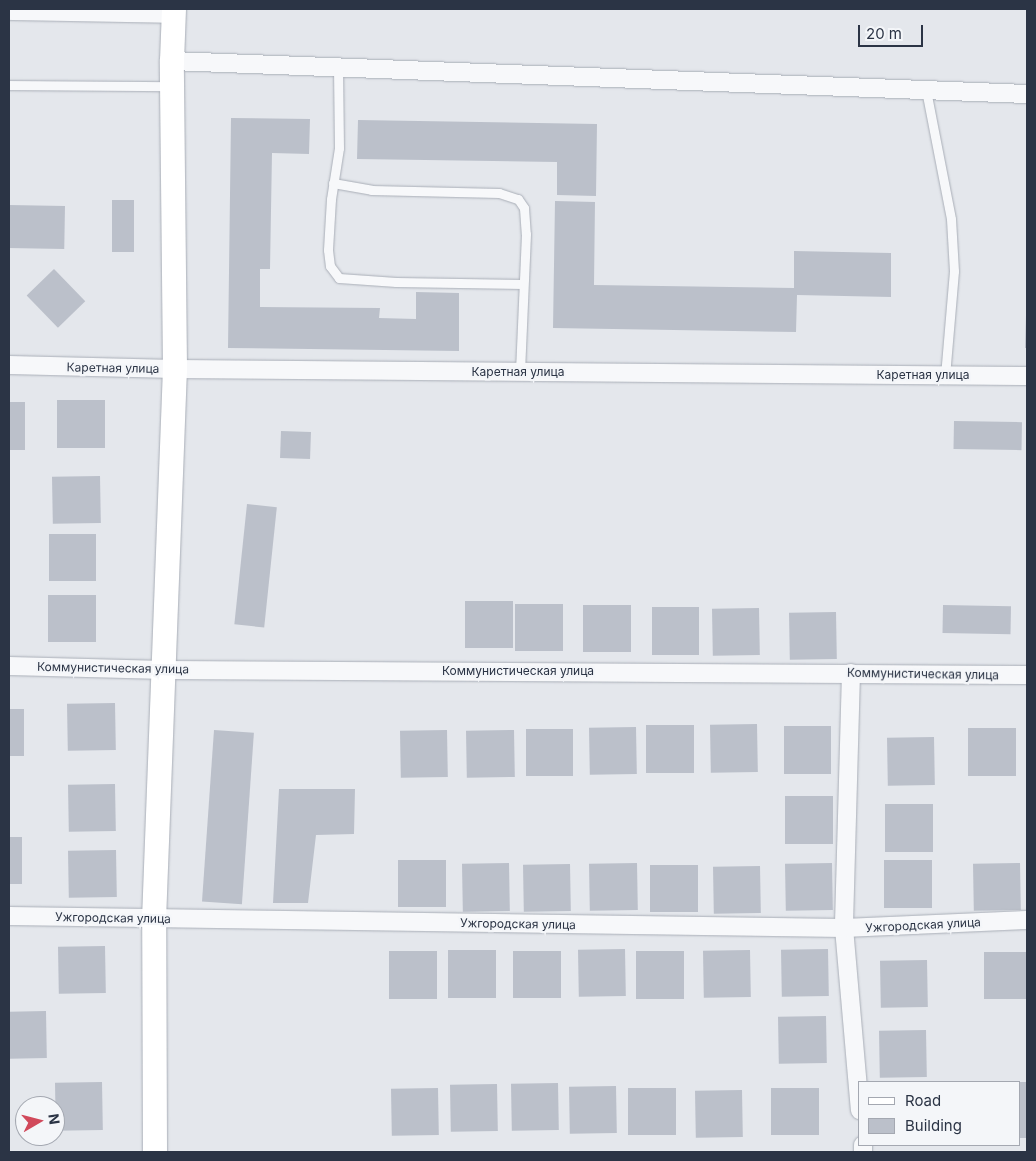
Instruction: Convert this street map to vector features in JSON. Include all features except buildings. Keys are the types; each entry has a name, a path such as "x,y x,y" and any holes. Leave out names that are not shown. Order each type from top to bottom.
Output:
{"main road":[{"path":"155,1152 154,920 175,369 172,86 174,11"}],"street":[{"path":"9,11 174,11"},
{"path":"172,61 1027,94"},
{"name":"Каретная улица","path":"9,365 175,369 1027,376"},
{"name":"Коммунистическая улица","path":"9,666 165,670 1027,675"},
{"path":"851,673 844,928 858,1087"},
{"name":"Ужгородская улица","path":"9,916 154,920 844,928 1027,920"}],"lane":[{"path":"338,67 339,148 333,183 328,250 330,266 339,278 396,282 523,284"},
{"path":"9,85 172,86"},
{"path":"926,90 951,219 954,271 945,375"},
{"path":"333,183 371,190 499,193 512,195 518,199 524,208 526,234 520,372"}]}
